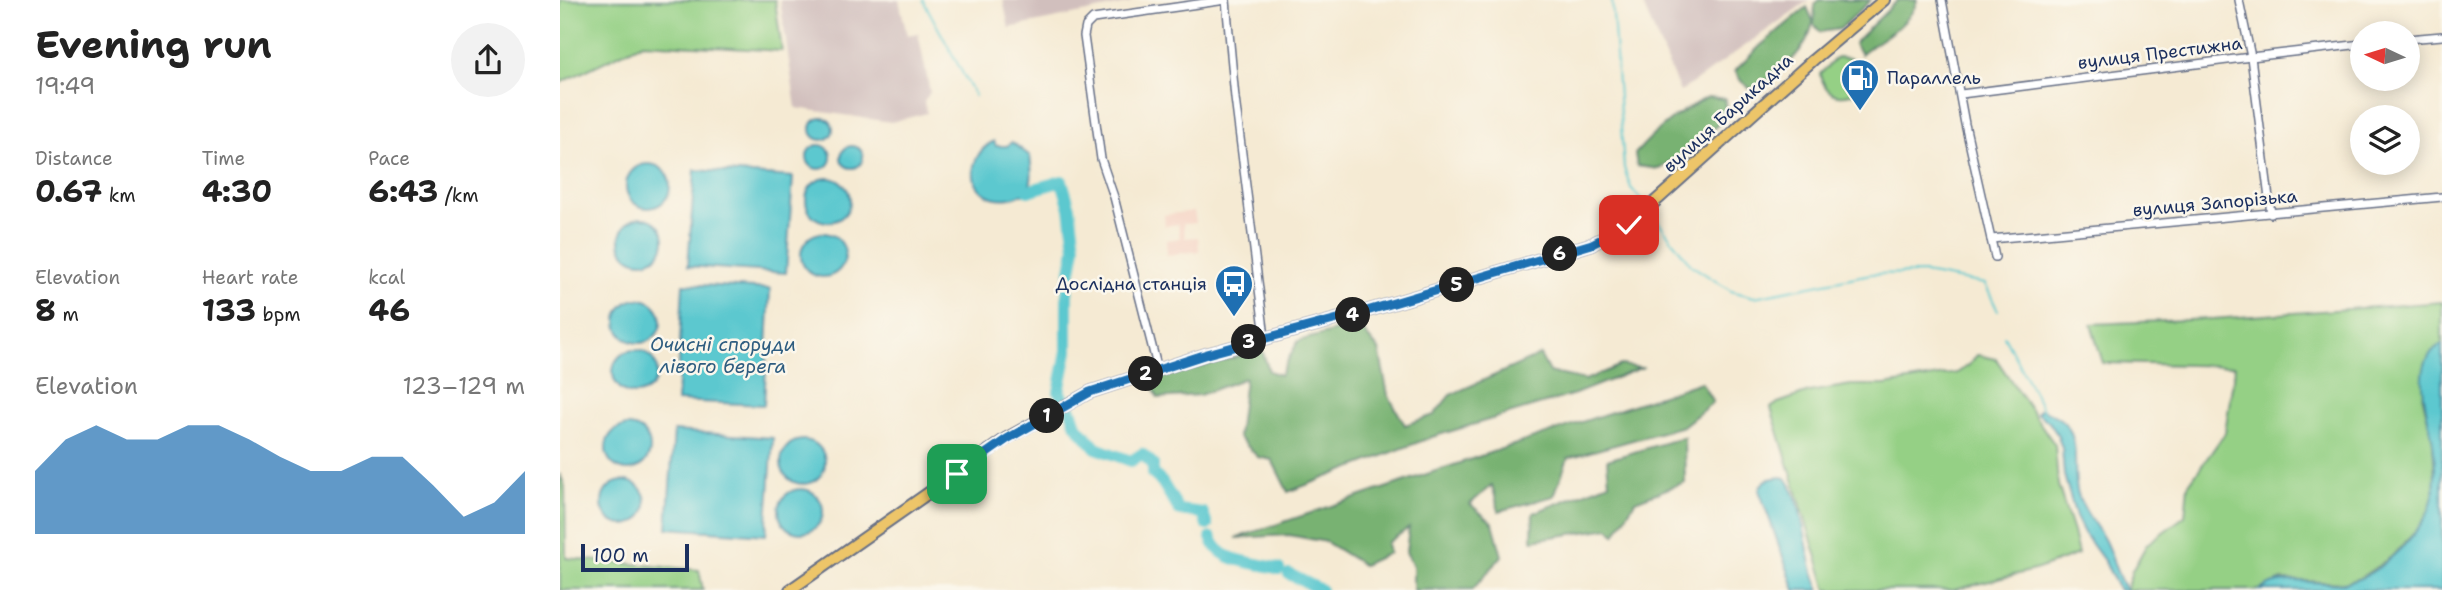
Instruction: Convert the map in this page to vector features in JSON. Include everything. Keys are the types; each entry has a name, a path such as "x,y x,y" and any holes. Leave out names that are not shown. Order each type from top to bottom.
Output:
{"main road":[{"name":"вулиця Барикадна","path":"790,590 1007,439 1090,392 1265,337 1360,313 1592,244 1629,225 1884,0"}],"street":[{"path":"1158,370 1114,197 1101,159 1084,36 1086,26 1093,19 1226,0 1235,98 1265,337"},
{"path":"1942,0 1965,124 1995,257"},
{"path":"2239,0 2251,57 2270,214"},
{"path":"2420,39 2442,36"},
{"name":"вулиця Престижна","path":"1961,94 2350,45"},
{"name":"вулиця Запорізька","path":"1991,239 2442,197"}],"shaded area":[{"path":"780,0 899,0 907,35 918,33 930,92 924,102 927,113 891,122 796,108"},
{"path":"1003,0 1130,0 1131,3 1009,28"},
{"path":"1641,0 1809,0 1680,92"},
{"path":"1194,211 1196,223 1183,224 1185,238 1198,237 1199,251 1167,255 1166,240 1180,238 1178,224 1165,226 1164,215"}],"green space":[{"path":"560,0 775,0 782,51 643,43 560,83"},
{"path":"1819,0 1871,0 1840,29 1820,32 1813,23 1797,54 1753,91 1741,81 1735,71 1807,7 1814,23 1815,3"},
{"path":"1898,0 1917,0 1914,9 1894,31 1861,54 1854,44"},
{"path":"1837,57 1849,58 1862,65 1866,78 1862,91 1841,95 1827,88 1820,74"},
{"path":"1708,97 1726,99 1723,119 1701,142 1659,169 1637,166 1635,154 1652,136 1677,115"},
{"path":"2442,302 2442,344 2433,351 2428,360 2423,399 2433,441 2433,496 2429,511 2418,529 2391,557 2360,578 2345,583 2282,580 2260,590 2126,590 2132,571 2147,544 2185,516 2188,485 2225,433 2235,366 2103,363 2091,324 2212,319"},
{"path":"1358,325 1379,350 1388,395 1405,425 1434,415 1450,395 1540,355 1549,372 1585,380 1621,365 1641,368 1575,394 1432,437 1288,492 1272,460 1258,457 1238,437 1245,378 1200,395 1158,398 1150,380 1262,350 1269,371 1280,375 1298,341"},
{"path":"1977,355 1996,359 2055,445 2058,485 2078,554 2038,569 1954,590 1827,590 1771,408 1809,392 1851,385 1885,385 1957,373"},
{"path":"1701,382 1713,402 1683,426 1568,458 1554,496 1499,511 1492,485 1470,504 1493,523 1502,556 1473,589 1413,590 1413,566 1406,552 1409,528 1387,543 1389,553 1363,565 1326,542 1289,535 1236,538"},
{"path":"1684,437 1685,482 1635,501 1615,535 1610,528 1532,540 1533,513 1609,483 1607,460"},
{"path":"560,474 565,486 566,558 699,570 703,590 560,590"}],"water":[{"path":"818,118 826,118 833,125 833,133 826,140 818,140 811,133 811,125"},
{"path":"994,141 996,146 1007,146 1012,142 1030,156 1032,177 1024,193 1010,198 996,198 978,187 974,178 977,158 983,149"},
{"path":"819,145 827,149 831,157 827,165 819,169 811,165 807,157 811,149"},
{"path":"852,146 860,149 863,157 860,165 852,168 844,165 841,157 844,149"},
{"path":"648,164 664,170 670,186 664,202 648,208 632,202 626,186 632,170"},
{"path":"695,170 793,177 786,273 688,266"},
{"path":"828,178 844,184 850,200 844,216 828,222 812,216 806,200 812,184"},
{"path":"642,218 658,224 664,240 658,256 642,262 626,256 620,240 626,224"},
{"path":"823,233 839,239 845,255 839,271 823,277 807,271 801,255 807,239"},
{"name":"Очисні споруди лівого берега","path":"683,284 770,289 764,405 677,401"},
{"path":"639,299 655,305 661,321 655,337 639,343 623,337 617,321 623,305"},
{"path":"2442,344 2442,590 2260,590 2280,582 2344,583 2356,580 2381,566 2414,534 2428,512 2435,479 2434,452 2425,405 2423,376 2425,363 2431,352"},
{"path":"635,350 651,356 657,372 651,388 635,394 619,388 613,372 619,356"},
{"path":"2040,409 2057,417 2070,431 2080,501 2105,541 2126,590 2119,590 2105,562 2076,517 2064,475 2062,448 2049,422 2037,413"},
{"path":"628,426 644,432 650,448 644,464 628,470 612,464 606,448 612,432"},
{"path":"674,431 773,438 766,535 667,528"},
{"path":"803,440 819,446 825,462 819,478 803,484 787,478 781,462 787,446"},
{"path":"1786,478 1798,502 1811,563 1820,590 1795,590 1759,490 1765,481"},
{"path":"624,481 640,487 646,503 640,519 624,525 608,519 602,503 608,487"},
{"path":"801,489 817,495 823,511 817,527 801,533 785,527 779,511 785,495"}],"waterway":[{"path":"923,0 975,96"},
{"path":"1612,0 1624,168 1631,188 1643,202"},
{"path":"1028,191 1062,181 1070,208 1075,247 1067,294 1067,351 1059,392 1064,399"},
{"path":"1654,216 1691,265 1731,291 1754,297 1871,274 1924,273 1985,284 1998,311"},
{"path":"2004,336 2043,410"},
{"path":"1071,410 1076,425 1096,448 1131,461 1142,454 1153,464 1153,474 1162,482 1179,510 1203,513 1207,525"},
{"path":"1211,538 1216,547 1231,558 1279,569"},
{"path":"1289,574 1321,590"}],"place":[{"name":"Параллель","path":"1860,112"},
{"name":"Дослідна станція","path":"1234,318"}],"route":[{"path":"957,474 1007,439 1090,392 1207,354 1360,313 1592,244 1629,225"}]}
